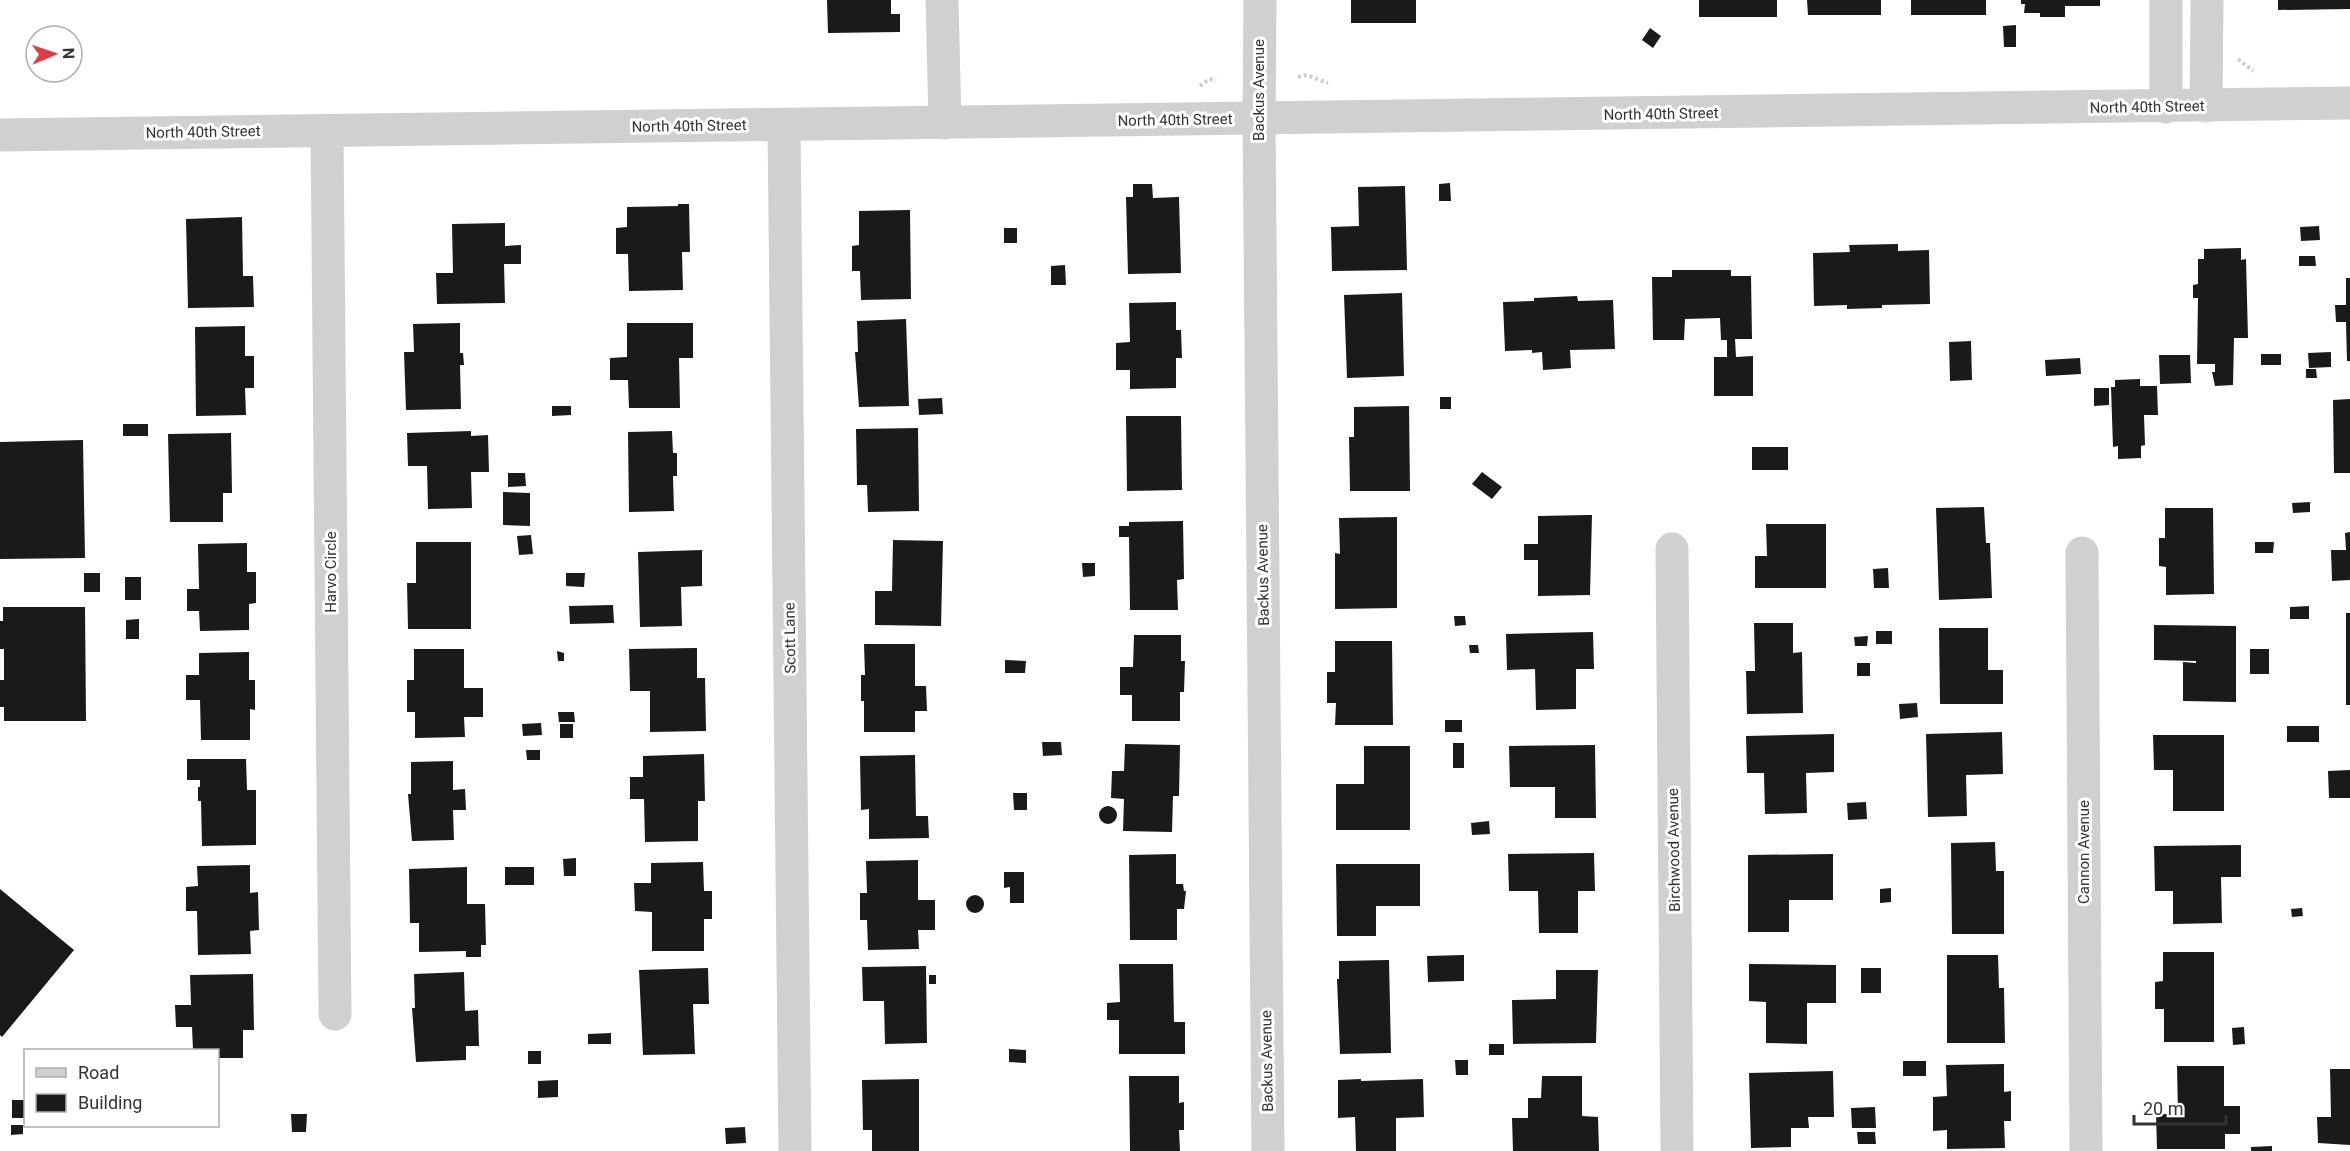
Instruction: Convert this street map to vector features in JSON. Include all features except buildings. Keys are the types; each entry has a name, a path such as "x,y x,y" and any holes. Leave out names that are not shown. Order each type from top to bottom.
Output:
{"street":[{"path":"942,0 945,123"},
{"name":"Backus Avenue","path":"1260,0 1258,119 1268,1151"},
{"path":"2166,0 2166,107"},
{"path":"2206,106 2207,0"},
{"name":"North 40th Street","path":"0,135 2350,103"},
{"name":"Scott Lane","path":"784,125 795,1151"},
{"name":"Harvo Circle","path":"327,131 334,1014"},
{"name":"Birchwood Avenue","path":"1672,549 1677,1151"},
{"name":"Cannon Avenue","path":"2082,553 2086,1151"}]}
